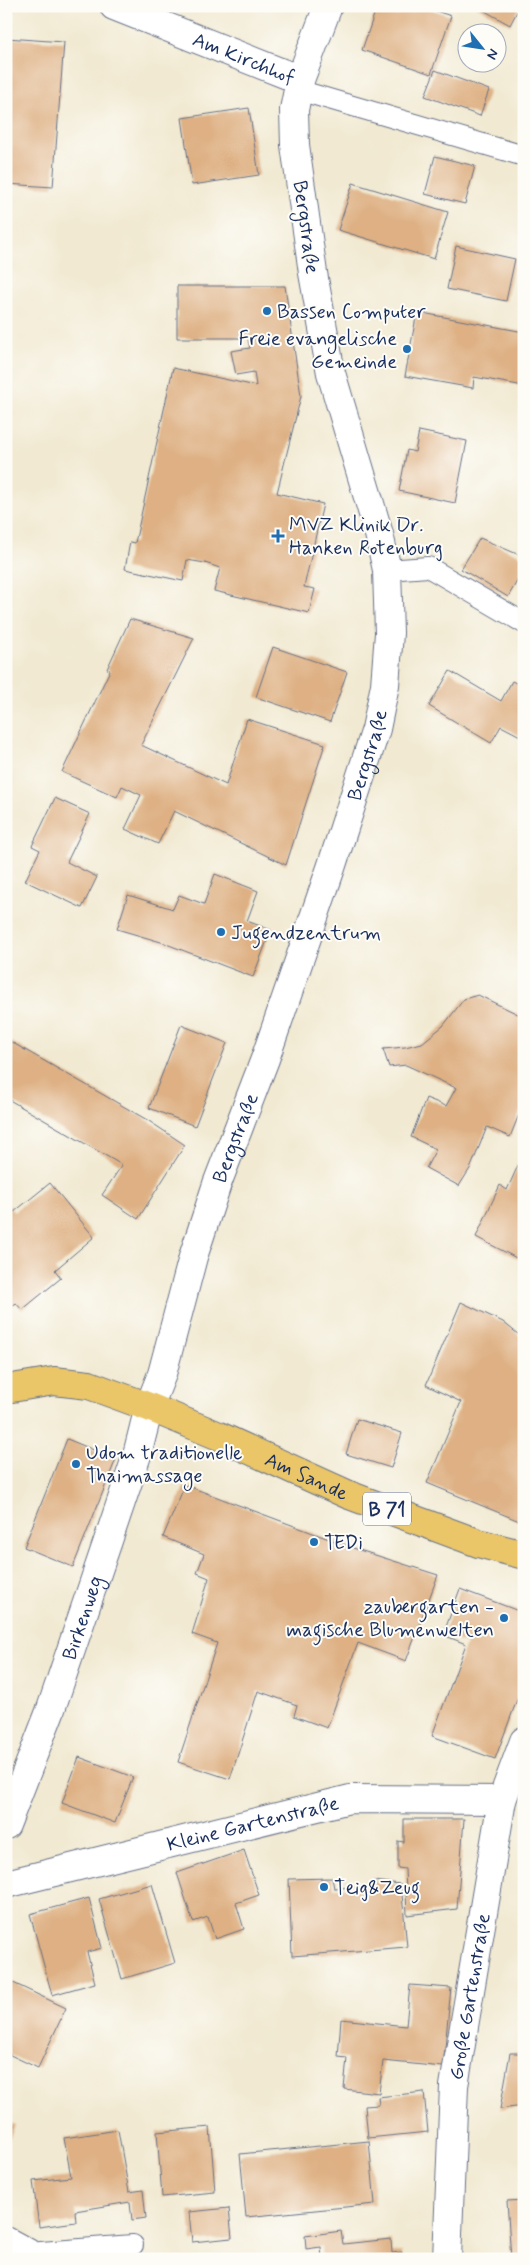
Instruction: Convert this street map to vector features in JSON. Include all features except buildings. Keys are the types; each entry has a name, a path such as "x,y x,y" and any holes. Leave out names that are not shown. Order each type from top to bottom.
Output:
{"main road":[{"name":"B 71","path":"6,1389 54,1381 89,1385 149,1407"},
{"name":"Am Sande","path":"149,1407 349,1495 478,1543 524,1556"}],"street":[{"name":"Am Kirchhof","path":"114,6 299,85 328,6"},
{"name":"Bergstraße","path":"149,1407 162,1374 193,1257 217,1184 265,1059 331,868 376,729 385,685 389,633 387,570 379,534 330,373 313,273 295,145 294,110 299,85"},
{"name":"Birkenweg","path":"6,1825 52,1709 137,1455 149,1407"},
{"name":"Große Gartenstraße","path":"447,2259 454,2086 502,1800 524,1741"},
{"name":"Kleine Gartenstraße","path":"6,1884 350,1799 502,1800"}],"lane":[{"path":"299,85 524,156"},
{"path":"387,570 428,567 524,623"},
{"path":"21,2251 132,2245"}],"place":[{"name":"Bassen Computer","path":"267,311"},
{"name":"Freie evangelische Gemeinde","path":"407,349"},
{"name":"MVZ Klinik Dr. Hanken Rotenburg","path":"278,536"},
{"name":"Jugendzentrum","path":"221,932"},
{"name":"Udom traditionelle Thaimassage","path":"76,1464"},
{"name":"TEDi","path":"314,1542"},
{"name":"zaubergarten - magische Blumenwelten","path":"504,1618"},
{"name":"Teig&Zeug","path":"324,1887"}]}
